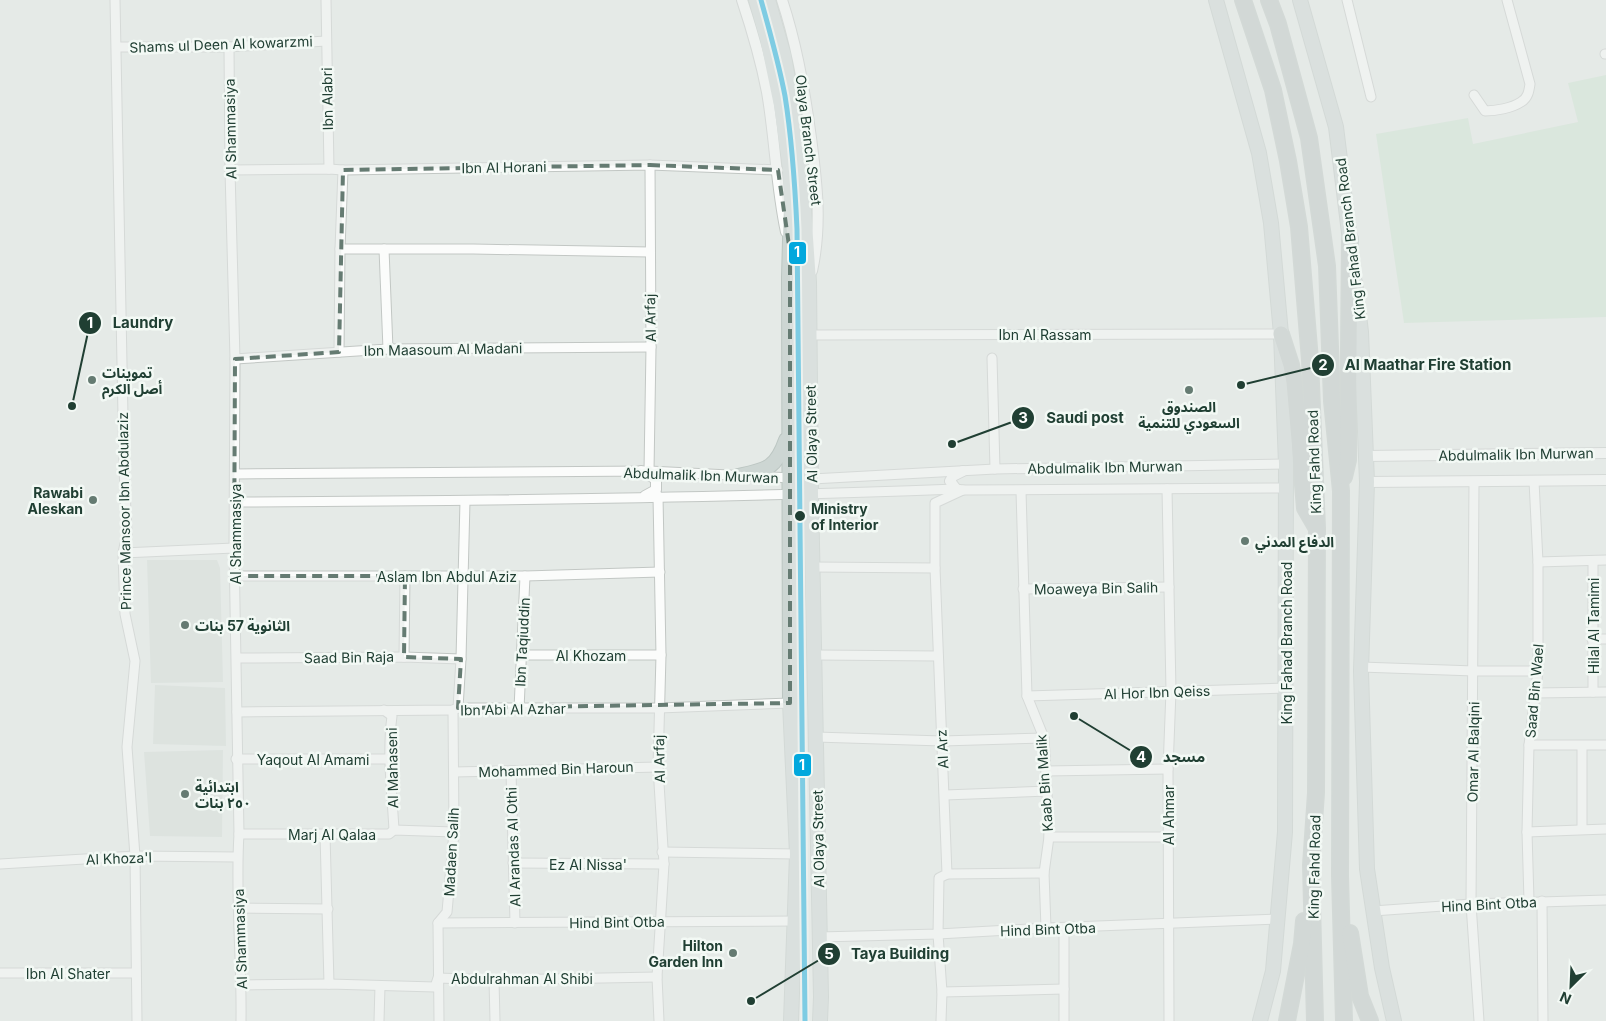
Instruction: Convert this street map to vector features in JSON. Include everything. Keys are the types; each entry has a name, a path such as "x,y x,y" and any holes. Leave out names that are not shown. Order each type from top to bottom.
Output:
{"highway":[{"name":"King Fahd Road","path":"1243,0 1272,90 1288,160 1299,227 1310,360 1317,528 1316,793 1311,865 1315,1021"},
{"name":"King Fahd Road","path":"1270,0 1309,138 1327,266 1332,401 1341,491 1340,876 1344,1021"},
{"path":"1341,491 1348,460 1350,239"},
{"path":"1281,334 1291,365 1294,382 1305,508 1317,528"},
{"path":"1287,1021 1302,944 1311,865"},
{"path":"1340,876 1360,996 1367,1017"}],"main road":[{"name":"Al Olaya Street","path":"756,0 773,68 790,169 792,204 790,252 789,494 790,703 797,854 792,1021"},
{"name":"Al Olaya Street","path":"768,0 784,56 799,141 809,282 819,937 822,1021"},
{"name":"King Fahad Branch Road","path":"1216,0 1259,153 1271,223 1281,334 1286,464 1287,688 1285,832 1273,971 1260,1021"},
{"name":"King Fahad Branch Road","path":"1300,0 1336,127 1361,332 1367,482 1361,667 1367,870 1382,968 1394,1021"},
{"path":"738,476 764,471 772,466 781,455 790,430"}],"street":[{"name":"Prince Mansoor Ibn Abdulaziz","path":"116,0 124,468 127,534 123,553 125,614 135,661 128,747 135,856 138,1021"},
{"name":"Ibn Alabri","path":"326,0 329,169"},
{"path":"742,0 766,91 778,170 780,197 790,252"},
{"name":"Olaya Branch Street","path":"782,0 800,69 808,112 818,197 815,255 809,282"},
{"path":"1347,0 1371,98"},
{"path":"1474,95 1485,111 1496,111 1522,102 1528,94 1530,84 1507,0"},
{"name":"Shams ul Deen Al kowarzmi","path":"117,46 229,47 326,41"},
{"name":"Al Shammasiya","path":"229,47 230,170 236,358 234,576 237,712 236,759 239,834 237,857 242,985 241,1021"},
{"name":"Ibn Al Horani","path":"230,170 650,165 778,170"},
{"name":"Al Arfaj","path":"645,471 651,347 650,165"},
{"path":"339,352 343,170"},
{"path":"340,249 650,252"},
{"path":"384,249 388,349"},
{"name":"Ibn Al Rassam","path":"810,335 1281,334"},
{"name":"Ibn Maasoum Al Madani","path":"236,358 388,349 651,347"},
{"path":"992,358 995,469"},
{"name":"Abdulmalik Ibn Murwan","path":"1366,456 1606,453"},
{"name":"Abdulmalik Ibn Murwan","path":"235,474 645,471 812,479 995,469 1286,464"},
{"path":"645,471 656,479 656,490 645,496"},
{"path":"960,490 950,481 953,476 963,471"},
{"name":"Abdulmalik Ibn Murwan","path":"1367,482 1606,480"},
{"name":"Saad Bin Wael","path":"1529,901 1530,745 1534,693 1538,671 1538,562 1534,481"},
{"name":"Omar Al Balqini","path":"1474,482 1471,904 1479,1021"},
{"name":"Al Ahmar","path":"1168,488 1171,691 1168,769 1169,1021"},
{"name":"Abdulmalik Ibn Murwan","path":"235,502 465,501 960,490 1286,488"},
{"name":"Al Arz","path":"942,1021 938,934 939,878 947,874 935,568 935,503 960,490"},
{"name":"Kaab Bin Malik","path":"1021,491 1027,696 1044,738 1046,771 1049,837 1044,873 1046,928"},
{"name":"Al Arfaj","path":"658,496 661,655 658,766 664,864 662,921 657,977 659,1021"},
{"name":"Madaen Salih","path":"439,1021 438,923 447,912 454,832 455,709 461,659 465,501"},
{"path":"123,553 234,548"},
{"path":"1538,562 1606,560"},
{"name":"Hilal Al Tamimi","path":"1593,561 1593,692"},
{"path":"813,566 935,568"},
{"name":"Aslam Ibn Abdul Aziz","path":"234,576 525,576 660,572"},
{"path":"404,657 405,576"},
{"name":"Ibn Taqiuddin","path":"518,709 525,576"},
{"name":"Moaweya Bin Salih","path":"1023,589 1170,587"},
{"path":"1592,639 1606,639"},
{"name":"Al Khozam","path":"521,655 661,655"},
{"path":"816,655 938,656"},
{"name":"Saad Bin Raja","path":"236,658 404,657 461,659"},
{"path":"1361,667 1538,671"},
{"name":"Al Hor Ibn Qeiss","path":"1027,696 1287,688"},
{"path":"1534,693 1606,692"},
{"name":"Ibn Abi Al Azhar","path":"237,712 659,708 790,703"},
{"name":"Al Mahaseni","path":"384,710 392,716 390,759 394,830"},
{"path":"816,736 942,741 1044,738"},
{"path":"1530,745 1606,745"},
{"path":"1582,746 1582,829"},
{"name":"Yaqout Al Amami","path":"236,759 390,759"},
{"name":"Mohammed Bin Haroun","path":"454,772 658,766"},
{"path":"1046,771 1168,769"},
{"name":"Al Arandas Al Othi","path":"510,771 515,923"},
{"path":"945,794 1047,791"},
{"path":"1528,832 1606,829"},
{"name":"Marj Al Qalaa","path":"239,834 389,834 394,830 454,832"},
{"path":"325,834 329,984"},
{"path":"1049,837 1168,837"},
{"path":"662,852 797,854"},
{"name":"Al Khoza'I","path":"0,864 135,856 237,857"},
{"name":"Ez Al Nissa'","path":"513,863 664,864"},
{"path":"947,874 1044,873"},
{"name":"Hind Bint Otba","path":"1373,911 1529,901 1606,900"},
{"path":"1542,901 1543,1021"},
{"path":"239,908 328,910"},
{"name":"Hind Bint Otba","path":"819,937 938,934 1277,919"},
{"name":"Hind Bint Otba","path":"438,923 796,921"},
{"path":"1064,928 1064,1021"},
{"name":"Ibn Al Shater","path":"0,973 136,973"},
{"name":"Abdulrahman Al Shibi","path":"242,985 329,984 435,987 438,978 494,980 657,977"},
{"path":"494,980 495,1021"},
{"path":"380,986 380,1021"},
{"path":"942,992 1064,990"}],"highlighted area":[{"path":"650,165 778,170 790,252 790,703 458,708 461,659 404,657 405,576 234,576 235,359 339,352 343,170"}],"shaded area":[{"name":"الثانوية 57 بنات","path":"147,560 217,560 220,568 223,682 151,683"},
{"path":"155,685 225,688 226,746 153,744"},
{"name":"ابتدائية ٢٥٠ بنات","path":"223,750 222,837 150,836 144,752"}],"green space":[{"path":"1606,75 1606,317 1404,323 1376,134 1468,118 1473,144 1578,122 1568,83"}],"transit line":[{"name":"1","path":"761,0 785,96 793,162 797,229 805,1021"}],"place":[{"name":"تموينات أصل الكرم","path":"92,380"},
{"name":"Al Maathar Fire Station","path":"1241,385"},
{"name":"الصندوق السعودي للتنمية","path":"1189,390"},
{"name":"Laundry","path":"72,406"},
{"name":"Saudi post","path":"952,444"},
{"name":"Rawabi Aleskan","path":"93,500"},
{"name":"Ministry of Interior","path":"800,516"},
{"name":"الدفاع المدني","path":"1245,541"},
{"name":"الثانوية 57 بنات","path":"185,625"},
{"name":"مسجد","path":"1074,716"},
{"name":"ابتدائية ٢٥٠ بنات","path":"185,794"},
{"name":"Hilton Garden Inn","path":"733,953"},
{"name":"Taya Building","path":"751,1001"}]}
